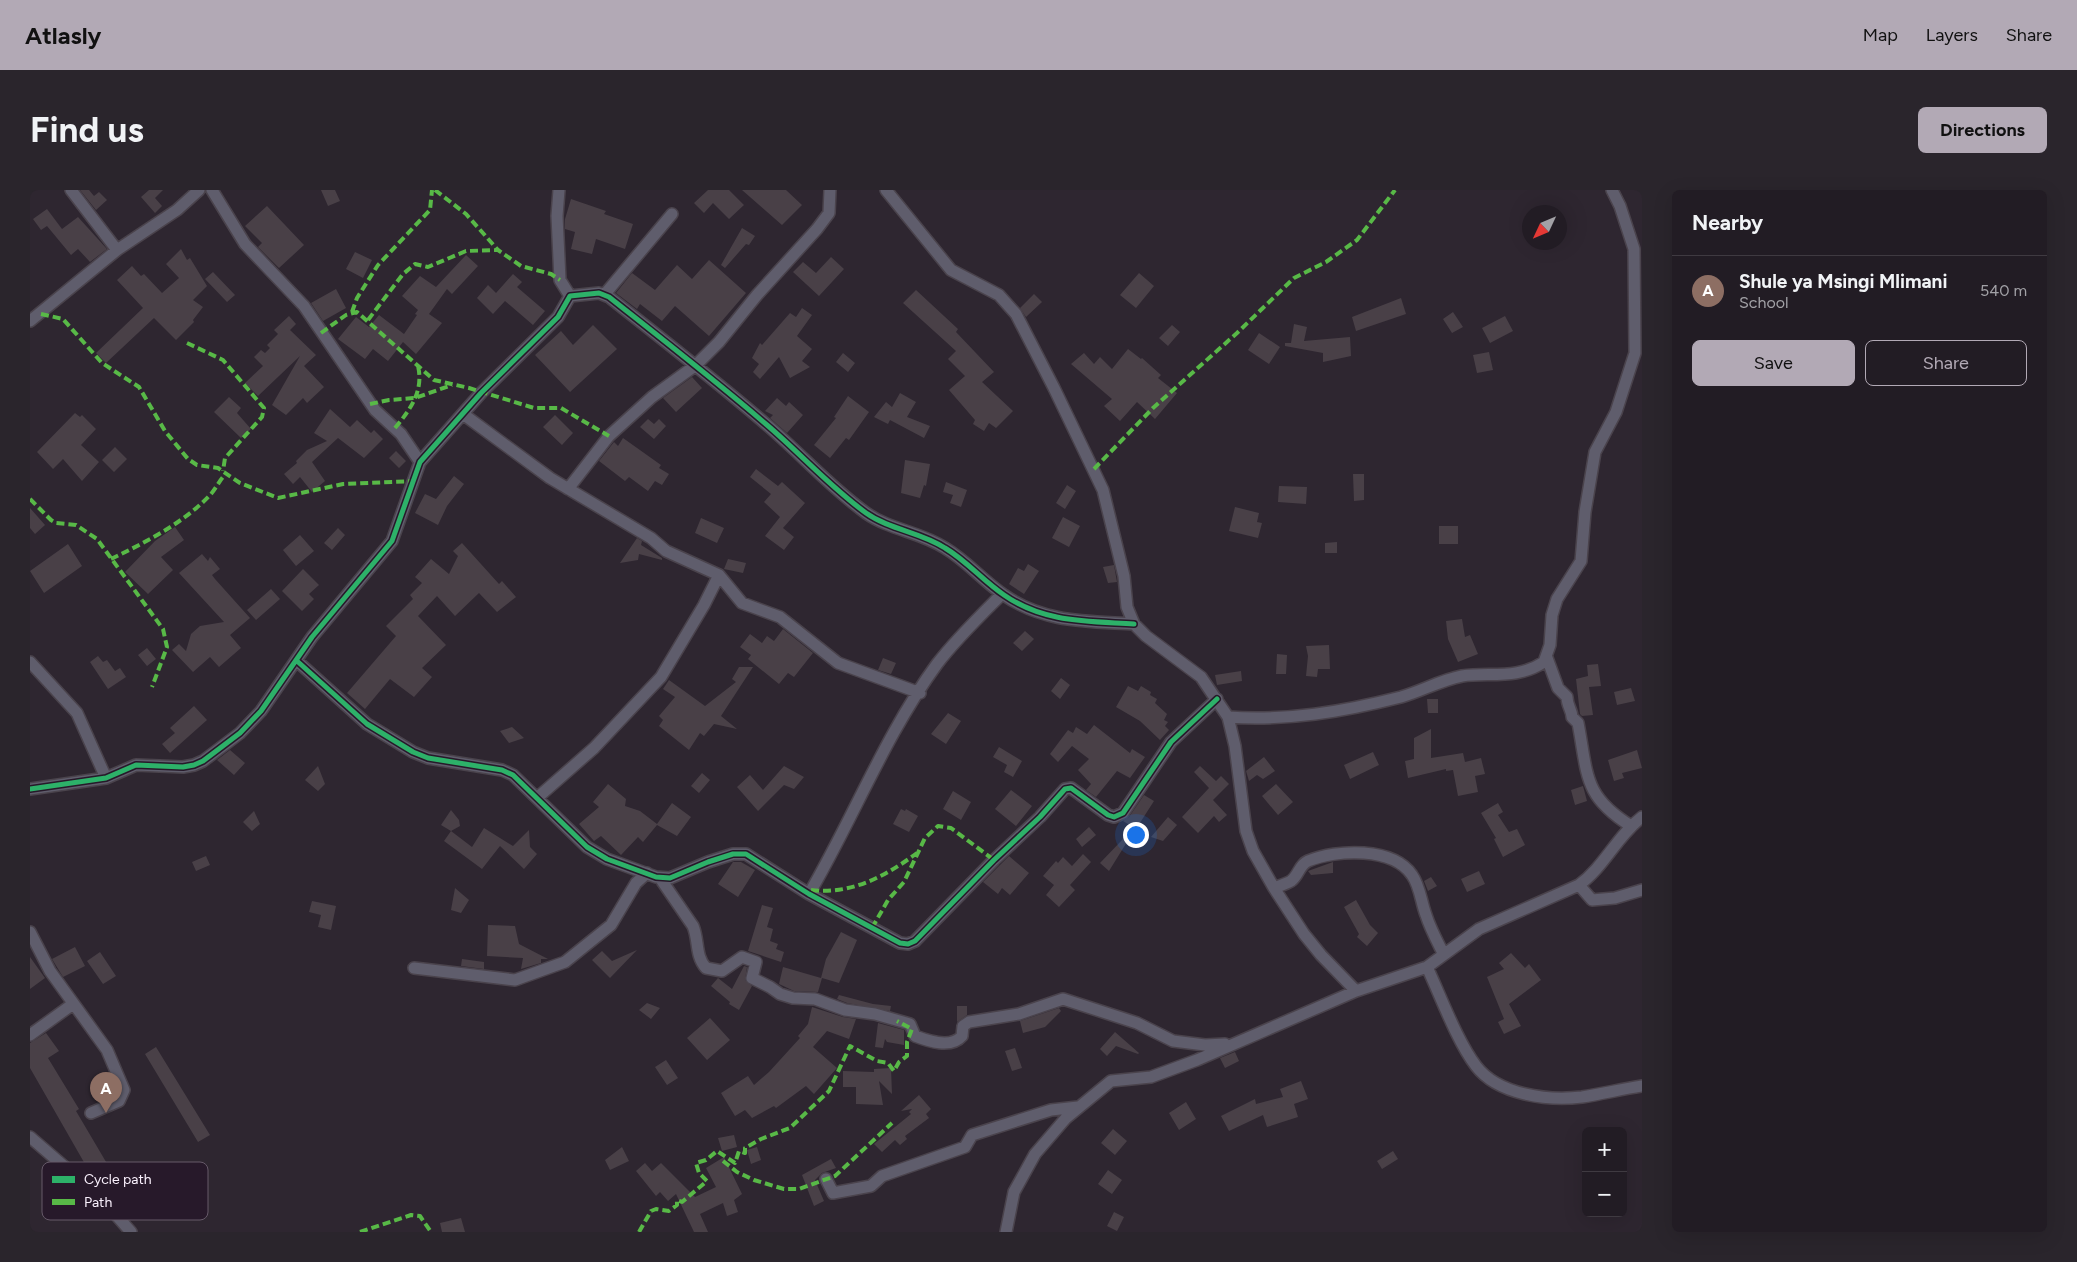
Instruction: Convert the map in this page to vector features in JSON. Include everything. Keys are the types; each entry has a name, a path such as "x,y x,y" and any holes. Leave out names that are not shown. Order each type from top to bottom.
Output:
{"street":[{"path":"71,190 117,250"},
{"path":"30,322 117,250 177,210 199,190"},
{"path":"212,190 246,244 304,306 375,410 401,434 420,462"},
{"path":"559,190 557,216 560,280 570,296"},
{"path":"568,489 609,436 652,397 696,365 719,342 757,295 817,229 828,213 830,190"},
{"path":"886,190 951,270 1000,295 1016,314 1103,490 1124,576 1127,607 1134,624 1146,636 1201,677 1228,717 1235,746 1246,831 1253,851 1274,888 1321,955 1356,991"},
{"path":"1612,190 1638,251 1635,353 1616,412 1595,452 1585,512 1581,561 1555,607 1547,658 1558,688 1567,697 1567,706 1572,711 1572,717 1578,723 1592,789 1610,813 1631,826"},
{"path":"605,294 672,214"},
{"path":"30,789 106,778 136,765 183,767 202,761 249,724 297,661 312,637 395,537 420,462 463,414 558,317 570,296 578,294 605,294 696,365 769,427 839,491 868,514 899,530 944,546 1002,594 1038,614 1080,622 1134,624"},
{"path":"463,414 513,452 568,489 651,538 666,550 719,575 742,603 780,617 838,663 920,693"},
{"path":"537,798 594,748 661,677 704,605 719,575"},
{"path":"809,894 878,762 920,693 952,646 1002,594"},
{"path":"1228,717 1266,719 1304,717 1404,696 1464,676 1503,676 1525,671 1538,666 1547,658"},
{"path":"297,661 367,724 413,752 428,758 502,770 517,779 595,852 607,859 660,878 675,877 708,862 733,854 746,854 809,894 900,943 908,944 915,941 1065,789 1071,788 1108,815 1114,817 1123,812 1178,734 1217,700"},
{"path":"30,662 77,713 106,778"},
{"path":"1006,1232 1014,1192 1035,1154 1066,1118 1111,1081 1152,1077 1356,991 1427,967 1443,953 1479,929 1579,885 1590,877 1631,826 1642,817"},
{"path":"1274,888 1292,880 1302,864 1309,860 1327,856 1370,852 1390,859 1404,866 1413,876 1426,916 1443,953"},
{"path":"414,968 515,980 565,962 611,925 636,882 646,873"},
{"path":"660,878 693,926 697,935 698,955 706,968 722,971 742,957 756,962 752,978 770,986 780,994 793,998 815,999 845,1010 875,1014 910,1024 915,1036 922,1039 933,1042 955,1042 962,1036 963,1026 969,1022 1018,1014 1063,999 1138,1023 1173,1041 1205,1045 1231,1044"},
{"path":"1579,885 1592,900 1615,898 1642,890"},
{"path":"30,932 50,971 107,1050 124,1090 119,1101 91,1112"},
{"path":"1427,967 1468,1055 1481,1072 1493,1081 1515,1091 1564,1098 1581,1097 1642,1086"},
{"path":"30,1034 73,1004"},
{"path":"826,1179 833,1193 871,1186 882,1176 965,1147 972,1135 1052,1110 1080,1106"},
{"path":"30,1136 60,1162"},
{"path":"120,1220 131,1232"}],"building":[{"path":"80,190 89,190 94,196 99,192 107,200 96,210"},
{"path":"149,190 163,190 155,198 162,206 155,213 141,197"},
{"path":"321,190 335,190 340,201 328,206"},
{"path":"708,190 729,190 744,205 729,219 713,203 704,213 694,203"},
{"path":"742,190 786,190 802,205 782,225"},
{"path":"571,199 606,211 604,214 633,224 625,249 596,239 592,254 571,249 575,232 565,229 565,219"},
{"path":"267,206 304,245 279,268 258,247 262,243 245,226"},
{"path":"47,209 62,229 78,217 107,249 90,262 78,249 71,255 47,226 41,230 33,219"},
{"path":"742,228 755,236 749,245 746,244 725,268 721,265"},
{"path":"181,249 187,260 190,258 207,286 193,300 203,307 193,320 194,322 176,340 154,318 106,363 96,353 143,308 117,280 132,266 141,276 144,274 162,293 179,278 166,264"},
{"path":"355,252 372,260 363,278 346,269"},
{"path":"466,255 478,266 452,294 447,289 429,314 442,323 416,354 403,342 388,361 373,349 365,359 338,339 356,317 369,327 379,315 404,334 417,315 415,314 418,310 402,296 420,276 436,287"},
{"path":"831,257 844,269 819,296 793,272 803,262 816,273"},
{"path":"709,260 746,293 709,336 675,306 662,321 640,304 637,309 616,293 632,273 655,290 677,265 692,279"},
{"path":"213,272 235,295 227,302 205,279"},
{"path":"1139,273 1154,286 1136,308 1120,295"},
{"path":"513,274 522,282 517,287 545,311 533,325 505,301 493,314 477,298 488,285 496,293"},
{"path":"336,289 346,308 323,321 311,303"},
{"path":"916,290 958,329 956,332 994,372 982,382 1013,411 996,428 989,423 984,431 973,424 975,420 949,390 965,376 948,359 956,351 903,303"},
{"path":"1034,294 1042,302 1026,317 1020,308"},
{"path":"1401,298 1406,314 1356,331 1352,317"},
{"path":"802,308 812,315 797,336 812,349 802,361 810,367 790,378 779,357 760,379 753,372 759,364 752,358 760,343 762,345 790,313 796,317"},
{"path":"1453,312 1463,327 1452,333 1443,319"},
{"path":"289,316 296,324 290,330 316,355 304,366 324,387 307,403 303,398 286,415 272,405 300,356 258,396 245,383 263,366 254,357 261,350 265,353 270,348 267,345 278,334 274,330"},
{"path":"1505,316 1513,331 1490,343 1482,328"},
{"path":"1294,324 1307,327 1304,341 1350,337 1351,356 1323,362 1323,353 1285,346 1285,343 1291,343"},
{"path":"593,325 617,349 570,392 535,355 561,331 573,345"},
{"path":"1172,325 1180,332 1168,346 1159,338"},
{"path":"1259,333 1280,347 1269,364 1248,350"},
{"path":"1128,349 1142,358 1161,375 1158,378 1177,393 1155,419 1137,402 1120,421 1104,406 1112,399 1071,364 1084,353 1094,364 1100,357 1112,369"},
{"path":"1489,352 1493,370 1477,373 1473,355"},
{"path":"843,353 855,363 848,372 836,362"},
{"path":"692,377 702,388 676,412 663,398"},
{"path":"900,393 916,402 907,417 930,426 924,438 890,420 888,424 874,417 886,402 892,407"},
{"path":"848,396 869,412 849,440 846,438 830,458 814,445 836,418 834,417"},
{"path":"229,397 241,408 237,413 251,429 241,438 214,412"},
{"path":"777,398 786,406 789,402 803,415 787,433 770,418 773,415 765,411"},
{"path":"330,409 350,427 357,420 371,433 374,430 383,439 364,458 338,438 312,462 325,481 312,492 300,477 293,484 284,474 297,463 296,461 307,450 327,441 314,433"},
{"path":"75,413 80,417 82,415 96,429 81,445 99,462 82,481 63,459 53,469 37,452"},
{"path":"555,415 573,433 562,445 543,427"},
{"path":"648,419 654,424 659,419 666,426 654,439 640,427"},
{"path":"623,438 661,465 659,468 669,474 662,485 655,481 648,491 629,477 625,481 599,461 614,442 618,446"},
{"path":"115,447 127,459 114,472 102,460"},
{"path":"396,451 406,461 399,468 389,458"},
{"path":"905,460 930,464 926,486 924,485 920,498 901,493"},
{"path":"756,469 778,486 782,482 805,503 783,528 794,537 784,550 765,536 780,517 764,502 771,494 750,477"},
{"path":"1353,474 1364,474 1364,500 1354,501"},
{"path":"454,476 464,484 447,506 438,525 415,513 425,494 436,499"},
{"path":"946,482 967,490 961,507 950,503 953,495 943,492"},
{"path":"1067,485 1076,491 1065,509 1056,503"},
{"path":"1279,486 1307,487 1306,504 1278,502"},
{"path":"1235,507 1259,513 1257,522 1262,523 1258,538 1229,531"},
{"path":"30,508 45,525 35,534 30,528"},
{"path":"1063,517 1080,526 1069,547 1052,538"},
{"path":"701,518 724,528 717,543 695,533"},
{"path":"1439,526 1458,526 1458,544 1439,544"},
{"path":"175,527 184,540 161,557 173,570 148,594 125,572 155,541"},
{"path":"338,528 345,535 332,550 324,543"},
{"path":"300,535 314,551 296,566 283,550"},
{"path":"637,538 642,541 641,545 662,558 662,560 639,554 638,560 620,563"},
{"path":"1337,542 1337,553 1325,553 1325,543"},
{"path":"462,543 499,584 502,581 516,597 497,612 479,593 455,616 437,596 418,616 446,645 422,668 432,677 414,697 390,679 365,709 347,693 396,636 386,626 413,599 410,595 422,583 415,577 431,559 449,574 458,556 453,551"},
{"path":"68,544 82,566 44,593 30,571"},
{"path":"202,554 208,561 210,557 220,569 212,575 250,618 230,635 241,648 219,667 210,657 193,672 172,650 179,644 186,651 191,634 200,626 224,622 179,573"},
{"path":"728,559 746,563 743,573 724,569"},
{"path":"1028,564 1039,571 1024,594 1009,584 1018,568 1024,571"},
{"path":"1114,565 1117,582 1108,583 1103,567"},
{"path":"303,569 319,585 309,594 314,599 302,611 282,591"},
{"path":"271,589 280,599 256,620 247,610"},
{"path":"1462,619 1465,637 1470,635 1478,654 1458,662 1448,639 1446,621"},
{"path":"783,629 813,653 794,677 788,673 779,684 748,659 751,655 740,647 750,634 762,643 767,636 774,641"},
{"path":"1025,631 1034,639 1022,651 1013,643"},
{"path":"1329,645 1330,669 1318,669 1317,677 1306,676 1308,656 1306,646"},
{"path":"147,648 156,659 147,666 138,655"},
{"path":"1277,654 1287,655 1286,674 1276,674"},
{"path":"98,656 103,662 107,660 115,671 120,668 126,677 108,689 90,662"},
{"path":"883,658 896,663 891,674 878,670"},
{"path":"1598,664 1601,686 1589,687 1593,715 1582,716 1580,714 1576,679 1588,676 1587,665"},
{"path":"739,667 753,667 721,716 737,729 714,724 704,736 700,733 689,750 659,726 663,720 659,716 675,697 663,689 669,680 705,706 736,682 732,679"},
{"path":"1241,671 1242,681 1217,685 1215,675"},
{"path":"1061,678 1070,685 1060,699 1051,691"},
{"path":"1128,686 1138,691 1141,686 1151,692 1150,695 1157,699 1155,703 1167,714 1164,720 1168,722 1165,726 1169,730 1160,740 1140,721 1116,707"},
{"path":"1631,688 1635,701 1617,705 1614,692"},
{"path":"1427,699 1438,699 1438,713 1428,713"},
{"path":"194,706 207,720 170,753 162,744 175,733 170,728"},
{"path":"948,713 961,721 946,744 931,734"},
{"path":"1094,725 1130,753 1132,749 1145,757 1130,778 1117,771 1096,797 1086,790 1091,784 1078,770 1089,759 1072,746 1058,762 1050,754 1068,730 1073,733 1076,727 1087,734"},
{"path":"512,727 524,738 509,743 500,731"},
{"path":"1431,729 1431,758 1463,753 1465,762 1481,758 1485,774 1475,776 1478,792 1458,796 1453,770 1446,771 1446,769 1408,778 1405,761 1414,759 1414,738"},
{"path":"999,747 1022,761 1013,777 1004,772 1007,765 993,757"},
{"path":"230,750 245,763 234,775 217,760"},
{"path":"1637,750 1642,768 1622,773 1624,778 1614,781 1608,760"},
{"path":"1373,752 1379,765 1350,779 1344,765"},
{"path":"1264,757 1275,771 1263,779 1257,775 1249,781 1246,771"},
{"path":"318,766 325,784 318,791 305,780"},
{"path":"784,766 804,777 794,789 784,785 758,811 737,787 750,775 763,790"},
{"path":"1200,766 1216,781 1221,776 1229,784 1213,800 1227,815 1219,822 1214,816 1198,833 1182,817 1209,788 1194,772"},
{"path":"702,773 710,780 699,793 691,786"},
{"path":"608,784 626,799 625,806 640,811 657,824 672,803 691,817 677,836 657,825 643,842 638,837 621,855 601,836 594,841 579,824 599,807 593,802"},
{"path":"1276,784 1293,802 1278,815 1262,796"},
{"path":"1583,786 1587,801 1575,805 1571,790"},
{"path":"1011,790 1032,806 1016,826 995,809"},
{"path":"953,791 971,802 961,820 943,809"},
{"path":"1144,795 1154,801 1136,829 1123,821 1129,817"},
{"path":"1498,803 1503,812 1498,815 1509,832 1517,829 1525,845 1503,857 1494,839 1496,838 1481,813"},
{"path":"901,809 905,811 906,809 918,816 909,832 893,824"},
{"path":"451,810 459,820 460,826 451,831 441,825"},
{"path":"254,811 260,824 252,831 243,822"},
{"path":"1168,817 1177,825 1163,841 1151,837"},
{"path":"1089,827 1096,835 1082,847 1076,839"},
{"path":"484,828 513,846 529,830 530,847 537,854 524,869 500,846 482,869 444,841 451,831 472,847"},
{"path":"1123,839 1127,842 1109,871 1100,863"},
{"path":"1083,854 1091,862 1070,885 1075,890 1059,907 1046,895 1054,885 1043,876 1056,861 1058,863 1063,857 1072,866"},
{"path":"206,856 210,865 196,871 192,862"},
{"path":"1009,856 1029,873 1010,895 1002,888 998,894 983,882"},
{"path":"733,862 741,862 755,870 738,897 718,884"},
{"path":"1333,862 1333,873 1311,875 1308,871"},
{"path":"1479,871 1485,884 1467,892 1461,879"},
{"path":"1431,877 1437,886 1428,891 1424,881"},
{"path":"455,888 469,900 461,913 451,910"},
{"path":"1356,900 1370,925 1378,933 1367,946 1357,937 1359,934 1344,907"},
{"path":"312,901 336,906 331,930 318,927 321,915 309,912"},
{"path":"762,905 773,908 767,927 773,929 770,941 778,944 776,949 784,952 781,962 748,951"},
{"path":"488,925 515,926 519,944 548,959 541,959 541,963 521,969 523,958 487,956"},
{"path":"841,932 857,940 839,983 822,978 818,992 794,991 779,984 783,967 821,978 826,959"},
{"path":"75,947 85,966 63,977 52,959"},
{"path":"637,950 610,978 592,960 602,951 612,961"},
{"path":"100,952 116,976 103,984 87,961"},
{"path":"1511,953 1525,968 1529,964 1541,980 1509,1004 1521,1026 1504,1034 1498,1022 1504,1019 1487,977 1504,969 1499,963"},
{"path":"30,957 45,978 30,989"},
{"path":"462,959 484,962 484,969 461,966"},
{"path":"744,966 747,967 745,980 752,986 739,1010 729,1004 730,1002 711,986 718,978 732,989"},
{"path":"839,995 873,1004 891,1006 890,1011 847,1003 837,999"},
{"path":"647,1003 660,1008 651,1019 639,1010"},
{"path":"957,1006 967,1006 967,1015 957,1022"},
{"path":"812,1007 856,1019 849,1039 827,1031 813,1047 837,1068 814,1094 806,1086 776,1108 774,1106 752,1118 745,1110 735,1116 721,1093 748,1076 754,1085 769,1072 800,1038 798,1036 808,1024"},
{"path":"1059,1008 1061,1011 1045,1027 1023,1033 1020,1021"},
{"path":"710,1018 730,1040 707,1060 687,1038"},
{"path":"878,1023 904,1030 904,1045 887,1042 885,1039 883,1048 875,1047"},
{"path":"1115,1032 1139,1053 1116,1046 1107,1056 1100,1049"},
{"path":"46,1033 59,1051 48,1058 79,1109 76,1111 106,1162 84,1162 30,1068 30,1043"},
{"path":"156,1047 210,1135 198,1142 145,1054"},
{"path":"1015,1048 1022,1068 1012,1071 1005,1051"},
{"path":"1235,1052 1239,1061 1225,1068 1220,1058"},
{"path":"666,1060 678,1078 667,1085 655,1067"},
{"path":"891,1068 892,1094 879,1081 883,1105 856,1104 856,1087 843,1087 843,1071 874,1072 874,1069"},
{"path":"1301,1081 1308,1099 1294,1104 1298,1117 1267,1127 1263,1115 1229,1131 1221,1116 1255,1099 1256,1104 1283,1097 1280,1089"},
{"path":"919,1095 931,1109 926,1114 929,1118 905,1136 907,1139 900,1145 895,1140 882,1152 874,1144 911,1114 909,1112 912,1109 901,1111"},
{"path":"1186,1102 1196,1119 1179,1130 1169,1113"},
{"path":"1113,1129 1127,1141 1115,1155 1101,1143"},
{"path":"734,1135 737,1147 722,1151 718,1138"},
{"path":"622,1147 629,1161 610,1170 605,1160"},
{"path":"757,1147 761,1160 751,1164 747,1150"},
{"path":"1393,1151 1398,1159 1382,1169 1377,1161"},
{"path":"724,1157 742,1194 734,1200 738,1212 727,1216 723,1203 700,1214 708,1232 694,1232 676,1194 668,1201 660,1192 656,1196 636,1171 645,1163 652,1171 661,1163 695,1197 716,1187 706,1168"},
{"path":"831,1159 836,1168 822,1173 815,1180 824,1201 814,1206 802,1175"},
{"path":"1108,1170 1122,1180 1112,1194 1098,1184"},
{"path":"1114,1212 1124,1217 1117,1231 1107,1226"},
{"path":"461,1218 465,1232 442,1232 440,1223"}],"marked path":[{"path":"352,312 357,298 378,265 430,210 432,190"},
{"path":"435,190 466,214 498,250"},
{"path":"1094,469 1153,408 1237,333 1294,278 1326,262 1357,240 1395,190"},
{"path":"368,320 403,274 415,264 428,267 466,251 498,250 521,266 551,274 560,280"},
{"path":"321,333 346,315 357,312 434,380 469,388 534,408 561,408 609,436"},
{"path":"41,314 63,319 102,363 139,387 165,431 188,459 197,465 218,468 240,483 278,498 343,484 414,481"},
{"path":"187,343 223,360 264,408 262,417 225,458 223,471"},
{"path":"395,428 406,414 417,392 419,384 418,366"},
{"path":"370,404 415,398 452,385"},
{"path":"111,559 151,539 177,523 211,494 227,473"},
{"path":"30,499 56,523 76,525 97,539 163,629 167,647 152,687"},
{"path":"872,928 888,900 904,882 925,838 938,826 951,828 994,860"},
{"path":"811,890 826,891 854,887 893,869 917,853"},
{"path":"639,1232 651,1211 656,1209 669,1211 677,1205 677,1200 682,1202 707,1181 699,1173 696,1163 706,1160 717,1151 735,1163 739,1151 745,1153 745,1148 761,1139 790,1128 829,1091 850,1046 877,1061 888,1063 894,1071 899,1062 907,1056 907,1042 912,1029 897,1021"},
{"path":"723,1161 737,1172 754,1180 784,1189 799,1189 835,1176 892,1123"},
{"path":"360,1232 411,1215 420,1216 431,1232"}],"cycle path":[{"path":"30,789 106,778 136,765 183,767 194,765 203,761 240,733 261,711 312,637 392,541 420,462 481,393 558,317 570,296 599,293 609,297 748,409 866,513 875,519 926,538 945,548 996,589 1019,604 1035,611 1067,619 1134,624"},
{"path":"297,661 367,724 413,752 428,758 502,770 513,775 587,847 607,859 656,877 670,878 733,854 746,854 809,894 900,943 908,944 915,941 994,860 1040,817 1065,789 1071,788 1108,815 1114,817 1123,813 1171,742 1217,699"}],"place":[{"name":"Shule ya Msingi Mlimani","path":"106,1113"}]}
